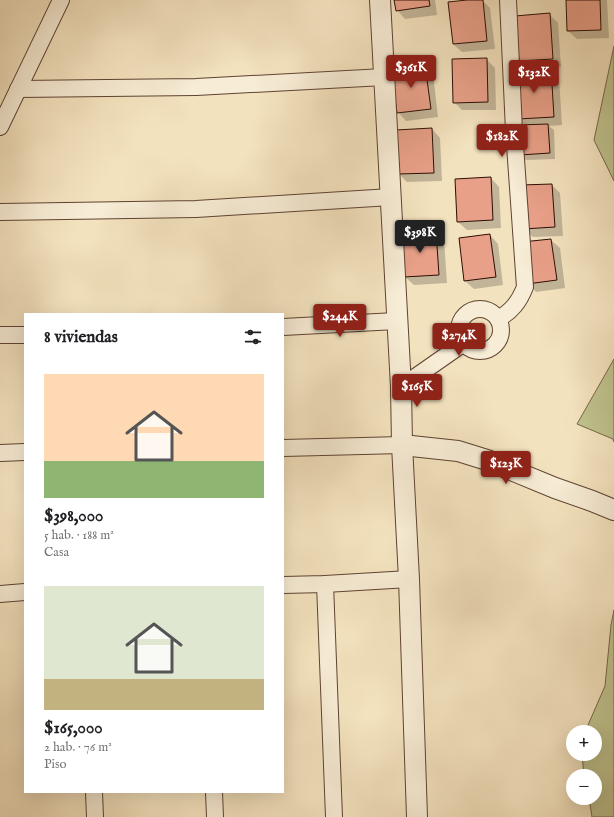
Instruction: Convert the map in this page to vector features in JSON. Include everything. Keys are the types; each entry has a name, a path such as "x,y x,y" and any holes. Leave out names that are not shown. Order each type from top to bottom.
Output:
{"street":[{"path":"0,127 61,0"},
{"path":"380,0 396,321 401,387 417,817"},
{"path":"498,319 508,313 519,301 525,287 514,131 508,0"},
{"path":"18,90 196,87 384,77"},
{"path":"0,212 196,209 391,197"},
{"path":"481,309 488,311 498,319 501,325 501,332 499,339 490,349 483,351 476,350 470,348 464,343 461,337 460,324 468,313 481,309"},
{"path":"284,327 396,321"},
{"path":"0,335 24,335"},
{"path":"401,387 464,343"},
{"path":"284,448 402,445 458,452 480,458 614,510"},
{"path":"0,452 24,452"},
{"path":"284,585 325,584 409,578"},
{"path":"325,584 334,817"},
{"path":"0,594 24,592"},
{"path":"94,793 94,817"},
{"path":"214,793 215,817"}],"green space":[{"path":"614,46 614,181 594,140"},
{"path":"614,359 614,442 613,439 577,424"},
{"path":"614,610 614,817 592,817 590,805 602,805 602,769 583,769 583,761 602,761 602,725 588,725 605,686 611,625"}],"building":[{"path":"394,0 429,0 430,6 396,11"},
{"path":"483,0 487,41 453,44 448,2"},
{"path":"566,0 600,0 601,30 567,31"},
{"path":"550,13 553,59 519,61 515,16"},
{"path":"487,58 488,102 453,103 452,59"},
{"path":"425,65 431,109 397,113 391,69"},
{"path":"551,68 554,117 518,119 515,70"},
{"path":"548,124 550,153 520,155 518,125"},
{"path":"432,128 434,173 398,174 396,130"},
{"path":"491,177 493,220 457,222 455,179"},
{"path":"552,184 555,227 523,229 521,185"},
{"path":"436,231 439,275 404,277 401,233"},
{"path":"490,234 496,277 464,281 459,238"},
{"path":"551,239 557,280 527,284 522,242"}]}
